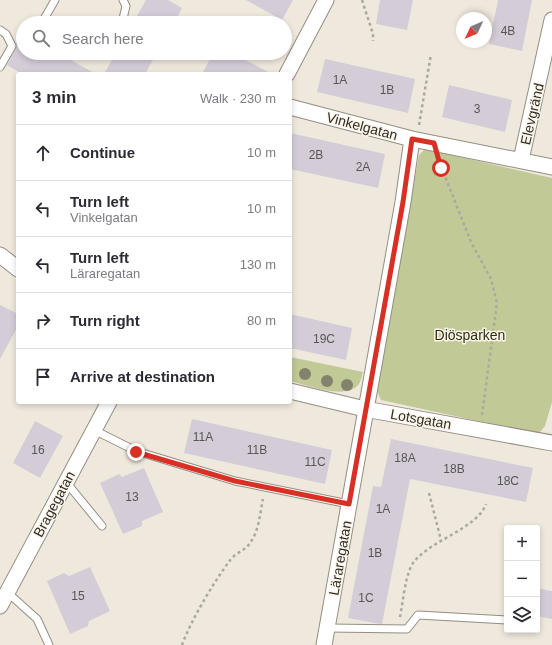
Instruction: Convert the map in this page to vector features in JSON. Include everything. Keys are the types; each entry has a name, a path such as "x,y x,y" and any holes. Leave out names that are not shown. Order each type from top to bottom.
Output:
{"street":[{"path":"288,72 326,0"},
{"name":"Elevgränd","path":"521,160 552,20"},
{"name":"Vinkelgatan","path":"292,107 416,133 434,143 552,167"},
{"name":"Läraregatan","path":"324,645 365,409 416,133"},
{"path":"0,256 16,268"},
{"name":"Lotsgatan","path":"292,391 365,409 480,430 551,440"},
{"name":"Bragegatan","path":"0,606 108,404"}],"lane":[{"path":"46,16 54,0"},
{"path":"123,0 126,6 124,16"},
{"path":"0,30 6,34 12,46 0,68"},
{"path":"94,430 136,452 235,481 349,504"},
{"path":"66,482 102,526"},
{"path":"7,592 37,619 49,645"},
{"path":"328,628 406,629 418,615 504,620"}],"path":[{"path":"362,0 373,34 373,41"},
{"path":"416,133 431,54"},
{"path":"434,143 441,168 471,242 491,279 497,303 480,430"},
{"path":"182,645 186,634 221,573 235,555 251,543 255,534 265,486"},
{"path":"429,492 441,540"},
{"path":"397,629 409,570 417,559 441,540 476,519 483,512 486,504"}],"green space":[{"name":"Diösparken","path":"425,149 552,178 552,402 545,426 538,434 381,400 377,391 419,155"},
{"path":"292,357 363,372 359,384 353,389 336,392 292,382"}],"building":[{"path":"146,0 168,0 182,8 178,16 137,16"},
{"path":"246,0 293,0 284,16 275,16"},
{"path":"380,0 413,0 407,30 376,24"},
{"path":"498,0 532,0 522,51 492,45 492,29"},
{"path":"16,48 16,60 71,60 92,72 19,72 7,65"},
{"path":"325,59 415,79 408,113 317,92"},
{"path":"112,60 153,60 146,72 105,72"},
{"path":"209,60 245,60 268,72 203,72"},
{"path":"449,85 512,100 505,132 442,117"},
{"path":"292,133 385,154 378,188 292,169"},
{"path":"0,305 16,313 16,330 0,359"},
{"path":"292,314 352,328 346,360 292,348"},
{"path":"192,419 332,450 325,484 184,453"},
{"path":"35,421 63,436 40,478 13,463"},
{"path":"391,439 533,468 526,502 410,479 382,624 380,624 348,618 373,486 381,487"},
{"path":"144,468 163,512 142,521 142,526 123,534 100,483 119,474 122,477"},
{"path":"90,567 110,611 89,621 88,626 70,634 47,581 64,573 69,576"},
{"path":"540,589 552,591 552,619 540,617"}],"route":[{"path":"136,452 235,481 349,504 403,202 412,139 434,143 441,168"}]}
